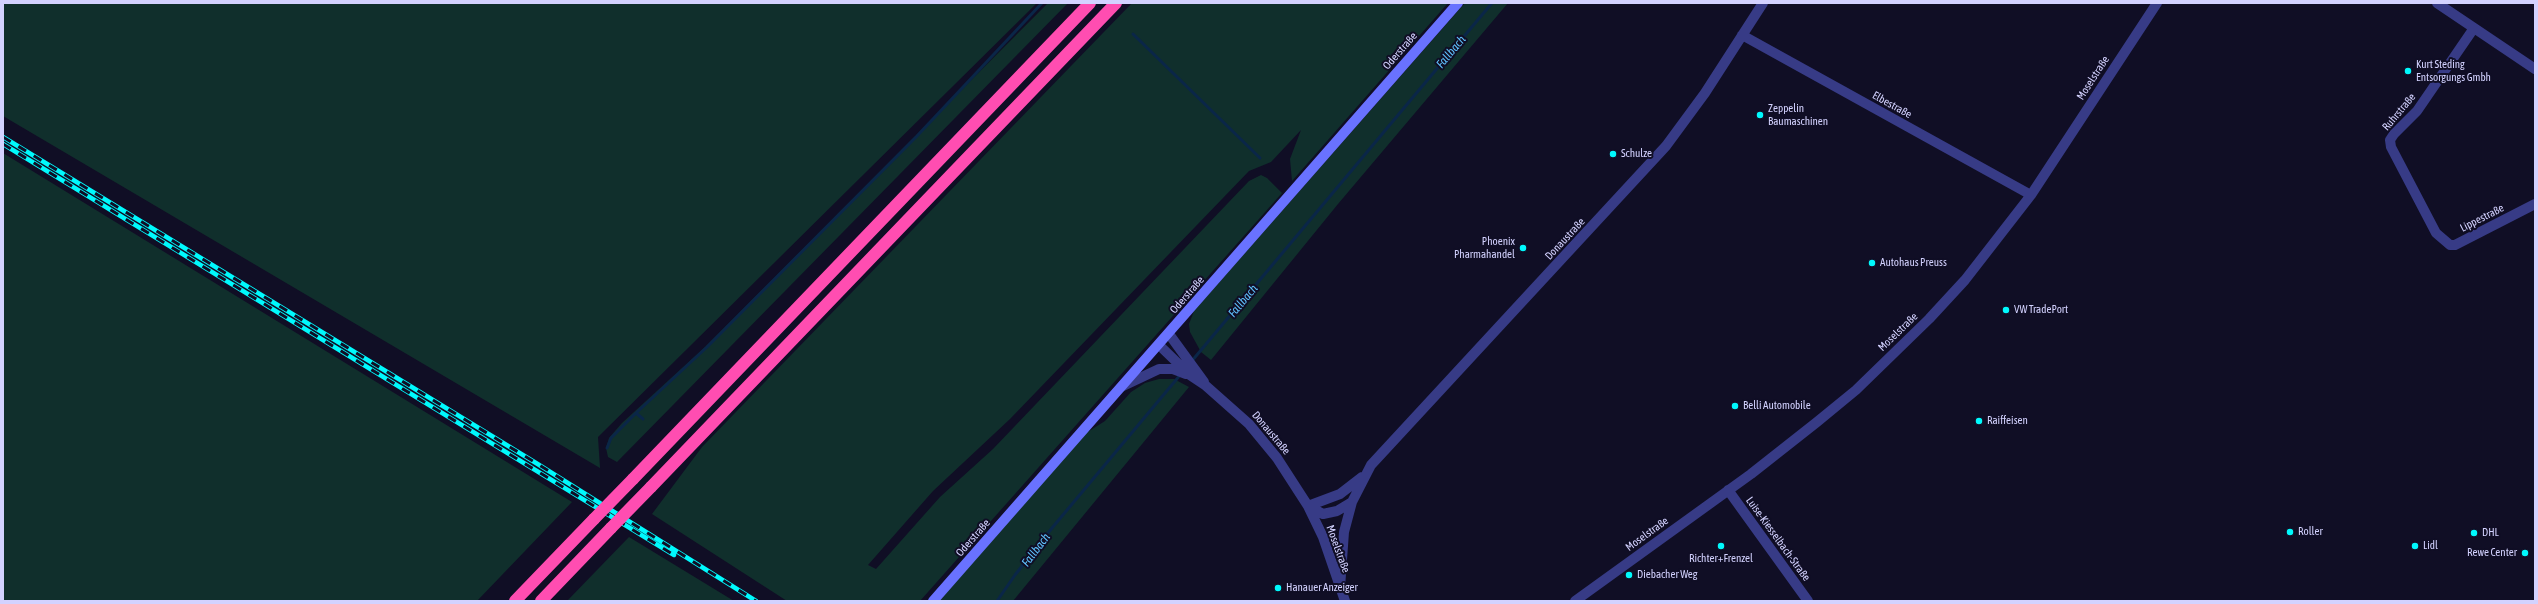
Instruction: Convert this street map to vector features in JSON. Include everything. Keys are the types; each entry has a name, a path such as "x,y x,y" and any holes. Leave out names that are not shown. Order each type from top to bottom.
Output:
{"highway":[{"path":"515,601 1090,3"},
{"path":"541,601 1116,3"}],"street":[{"name":"Oderstraße","path":"933,601 1458,3"},
{"name":"Donaustraße","path":"1169,334 1186,354 1192,370 1205,385 1260,436 1292,479 1308,506 1340,494 1365,474 1411,420 1617,202 1666,146 1691,114 1763,3"},
{"name":"Moselstraße","path":"1575,601 1728,490 1817,422 1856,390 1929,319 1965,280 2031,195 2157,3"},
{"path":"2437,3 2535,69"},
{"name":"Ruhrstraße","path":"2440,238 2391,147 2390,140 2417,111 2474,28"},
{"name":"Elbestraße","path":"1742,35 2031,195"},
{"name":"Lippestraße","path":"2440,238 2450,245 2455,245 2535,204"},
{"path":"1159,345 1175,366"},
{"path":"1122,386 1153,371 1175,366 1192,370"},
{"name":"Donaustraße","path":"1340,588 1344,532 1352,502 1365,474"},
{"name":"Luise-Kiesselbach-Straße","path":"1728,490 1808,601"},
{"path":"1308,506 1323,514 1337,511 1352,502"},
{"name":"Moselstraße","path":"1308,506 1323,537 1345,601"}],"green space":[{"path":"3,3 1037,3 598,437 600,468 3,116"},
{"path":"1048,3 1068,3 617,462 608,457 606,448 609,438 622,423 705,347"},
{"path":"1132,3 1448,3 1292,181 1290,159 1301,130 1271,162 1249,171 1010,419 933,491 868,565 876,569 940,497 993,449 1249,181 1261,175 1267,178 1282,193 920,601 787,601 652,514 702,447"},
{"path":"1465,3 1508,3 1338,204 1211,360 1201,352 1190,332 1189,324 1194,311"},
{"path":"3,153 572,502 477,601 3,601"},
{"path":"1159,379 1174,379 1189,387 1013,601 939,601 1086,433 1105,421 1131,392 1145,383"},
{"path":"629,537 734,601 567,601"}],"waterway":[{"path":"636,413 707,347 917,136 1042,3"},
{"name":"Fallbach","path":"1191,362 1492,3"},
{"path":"1133,34 1260,158"},
{"name":"Fallbach","path":"997,601 1015,575 1052,528 1181,374"},
{"path":"607,448 611,438 636,413 643,419"}],"railway":[{"path":"3,137 536,463 756,601"},
{"path":"3,144 674,555"}],"place":[{"name":"Kurt Steding Entsorgungs Gmbh","path":"2408,71"},
{"name":"Zeppelin Baumaschinen","path":"1760,115"},
{"name":"Schulze","path":"1613,154"},
{"name":"Phoenix Pharmahandel","path":"1523,248"},
{"name":"Autohaus Preuss","path":"1872,263"},
{"name":"VW TradePort","path":"2006,310"},
{"name":"Belli Automobile","path":"1735,406"},
{"name":"Raiffeisen","path":"1979,421"},
{"name":"Roller","path":"2290,532"},
{"name":"DHL","path":"2474,533"},
{"name":"Richter+Frenzel","path":"1721,546"},
{"name":"Lidl","path":"2415,546"},
{"name":"Rewe Center","path":"2525,553"},
{"name":"Diebacher Weg","path":"1629,575"},
{"name":"Hanauer Anzeiger","path":"1278,588"}]}
